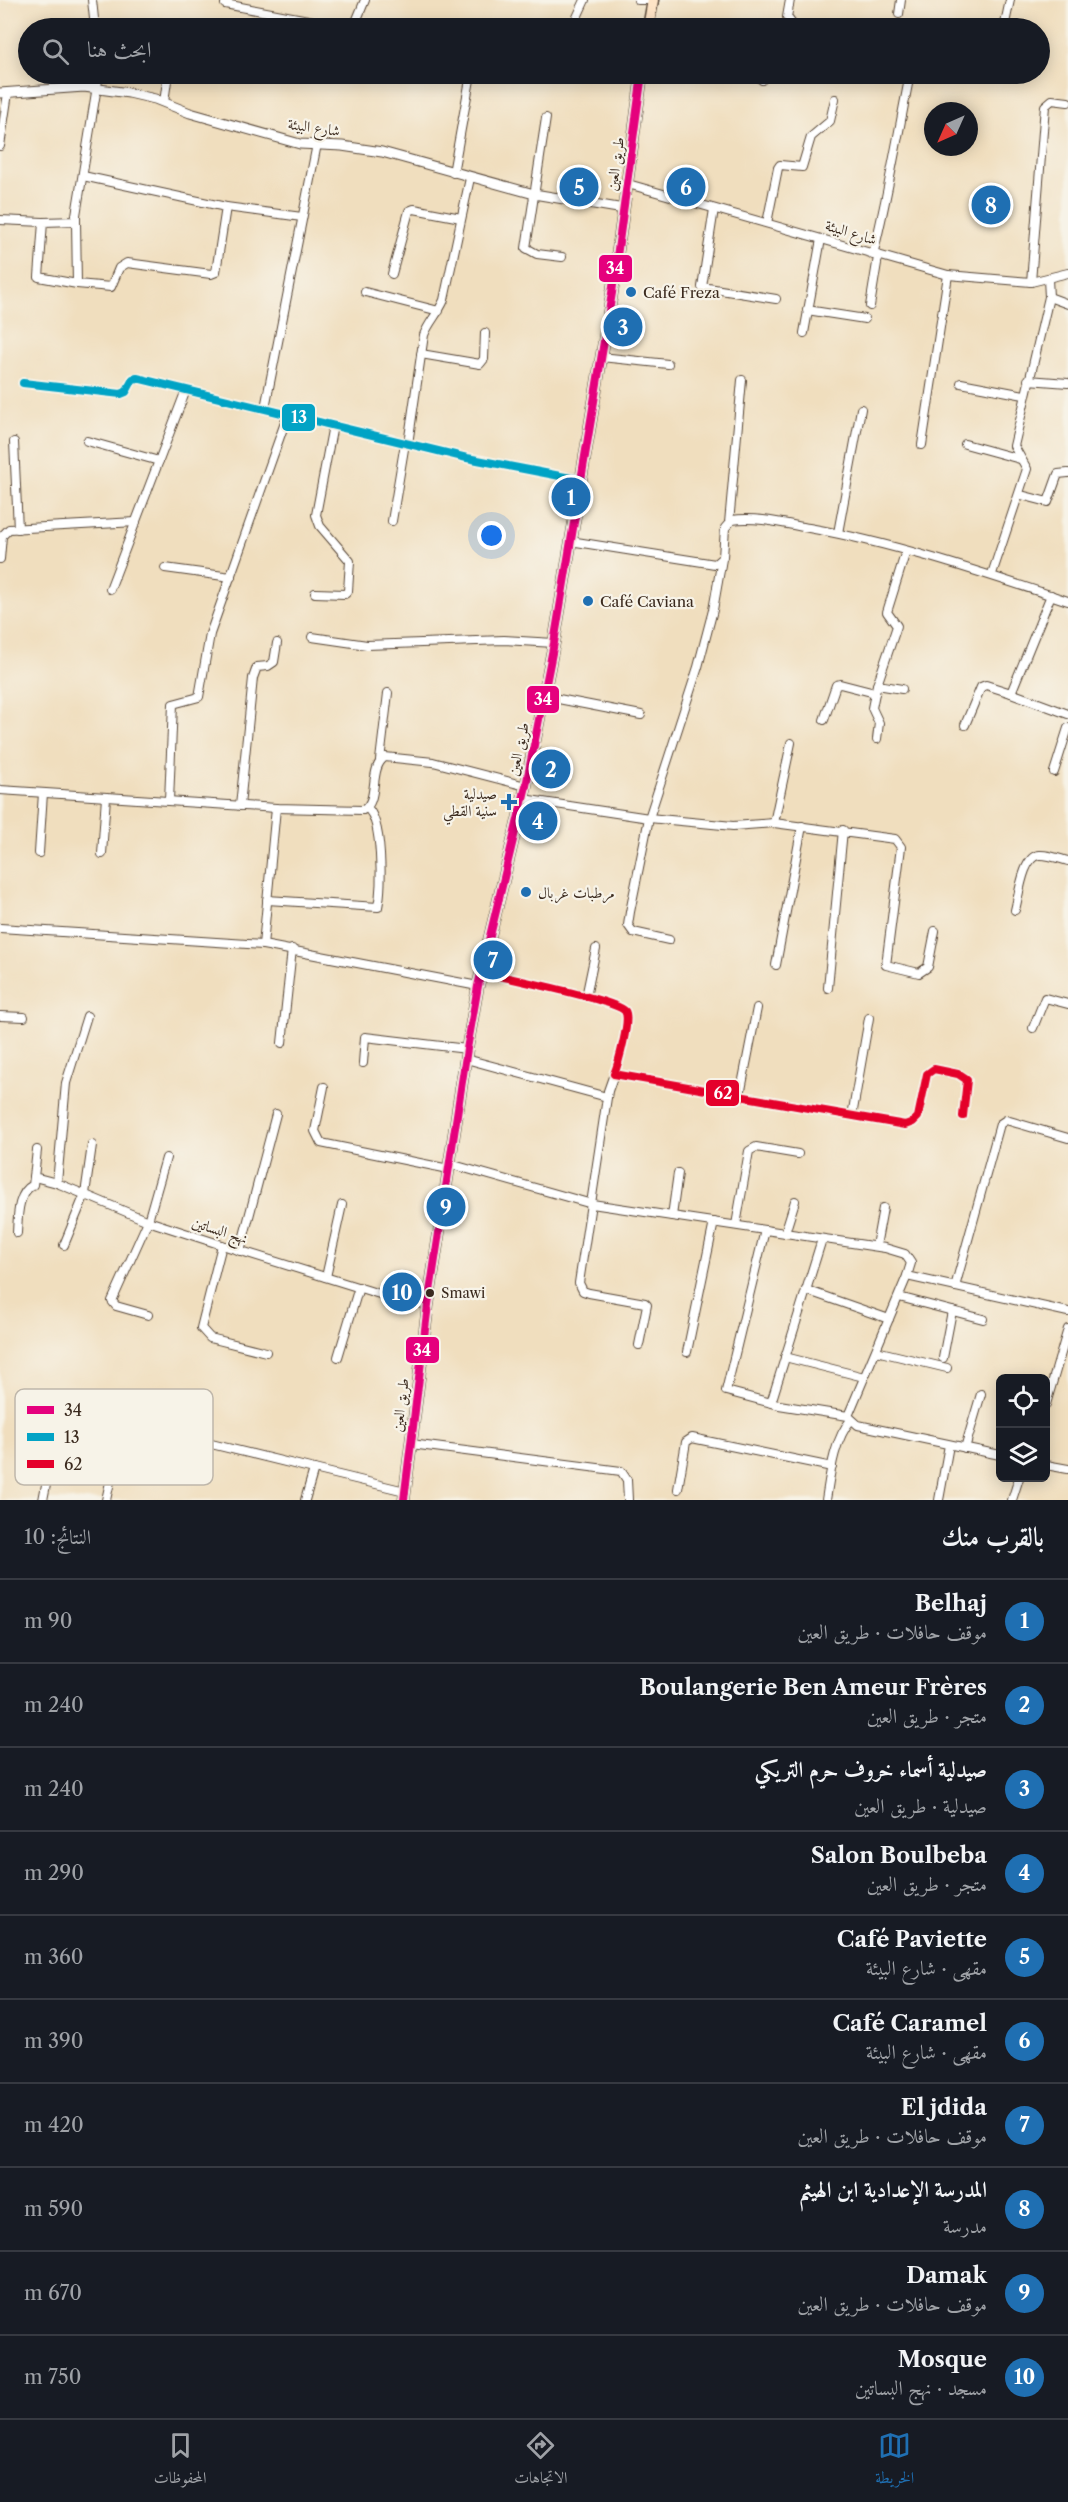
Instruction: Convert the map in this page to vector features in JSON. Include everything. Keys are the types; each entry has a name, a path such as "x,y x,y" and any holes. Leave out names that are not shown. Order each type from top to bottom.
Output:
{"main road":[{"path":"650,18 653,0"},
{"name":"طريق العين","path":"405,1496 428,1305 478,986 526,786 554,643 628,184 641,84"}],"street":[{"path":"92,0 94,18"},
{"path":"358,18 365,0"},
{"path":"577,18 585,0"},
{"path":"638,0 653,0"},
{"path":"788,18 790,0"},
{"path":"899,14 901,0"},
{"path":"1006,18 1010,0"},
{"path":"225,4 298,18"},
{"path":"77,284 76,221 98,84"},
{"path":"164,102 167,84"},
{"path":"453,173 469,84"},
{"path":"870,306 875,256 908,84"},
{"name":"شارع البيئة","path":"4,93 76,88 98,89 164,102 190,113 300,144 382,152 534,194 624,209"},
{"path":"0,146 4,93"},
{"path":"767,223 778,168 780,165 802,167 811,137 830,121 835,99"},
{"path":"1031,282 1045,106 1052,100 1068,102"},
{"path":"546,118 527,250 562,257"},
{"path":"264,408 317,144"},
{"path":"83,176 226,207 302,217"},
{"path":"392,521 428,323 440,311 470,178"},
{"name":"شارع البيئة","path":"628,184 948,275 1031,282 1068,273"},
{"path":"43,222 39,276 77,284 111,287 119,268 127,263 211,274 216,272 226,207"},
{"path":"392,274 409,211 414,208 461,218"},
{"path":"714,209 702,287 776,299"},
{"path":"0,220 76,221"},
{"path":"804,333 821,239"},
{"path":"922,444 948,275"},
{"path":"992,574 1021,495 1028,469 1014,446 1024,395 1049,297 1047,279"},
{"path":"365,292 440,311"},
{"path":"1049,297 1068,304"},
{"path":"807,310 865,319"},
{"path":"421,354 480,364 484,359 485,333"},
{"path":"601,357 668,364"},
{"path":"22,383 121,394 126,392 133,379 137,378 406,444 581,480"},
{"path":"729,523 742,380"},
{"path":"1028,380 1068,383"},
{"path":"961,383 1024,395"},
{"path":"110,589 186,390"},
{"path":"838,533 861,409"},
{"path":"169,801 172,707 176,701 192,701 199,697 210,634 288,414"},
{"path":"315,593 345,594 348,591 350,575 350,561 320,526 316,515 333,425"},
{"path":"87,441 159,461"},
{"path":"14,442 18,529"},
{"path":"964,444 1022,459"},
{"path":"1021,495 1048,502 1058,474 1068,473"},
{"path":"669,940 633,932 628,925 649,818 698,667 713,610 723,557 725,528 729,523 735,519 746,520 838,533 992,574 1068,601"},
{"path":"0,559 3,532 18,529 136,522"},
{"path":"570,541 715,564 723,557"},
{"path":"877,739 879,723 872,708 897,626 887,612 906,551"},
{"path":"165,568 231,577"},
{"path":"1011,693 1051,596"},
{"path":"312,638 367,645 504,640 554,643"},
{"path":"240,806 253,678 257,667 268,666 274,662 277,643"},
{"path":"824,720 836,685 902,689"},
{"path":"965,725 981,687 986,685 1068,714"},
{"path":"367,808 381,760 388,693"},
{"path":"543,696 641,714"},
{"path":"1054,772 1068,728"},
{"path":"774,823 791,743"},
{"path":"381,760 385,757 433,762 526,786"},
{"path":"0,790 276,808 353,811 367,808"},
{"path":"39,853 43,793"},
{"path":"102,854 106,797"},
{"path":"523,799 649,818 733,826 774,823 892,838 901,844 896,907 885,963 887,967 919,973 924,970 928,967 935,931"},
{"path":"263,945 276,808"},
{"path":"267,900 378,907 381,875 375,817 367,808"},
{"path":"776,965 802,826"},
{"path":"828,988 843,830"},
{"path":"1015,910 1026,867 1031,858 1039,854 1068,861"},
{"path":"0,928 263,945 478,986"},
{"path":"282,1043 292,949"},
{"path":"586,997 596,949"},
{"path":"481,972 586,997 626,1012 622,1041 607,1097 580,1286 589,1293 645,1303 647,1305 639,1345"},
{"path":"1033,1028 1045,998 1068,1004"},
{"path":"740,1095 757,1008"},
{"path":"0,1016 24,1017"},
{"path":"57,1183 66,1083 87,1016"},
{"path":"852,1116 869,1018"},
{"path":"363,1063 365,1037 467,1054 607,1097"},
{"path":"614,1074 910,1124 918,1117 927,1074 934,1069 958,1074 968,1080 963,1116"},
{"path":"324,1087 315,1131 321,1143 449,1166 592,1204 876,1246 904,1254 910,1263 907,1276 846,1426 832,1467 826,1500"},
{"path":"240,1251 276,1114"},
{"path":"955,1287 1000,1124 1006,1120 1068,1138"},
{"path":"64,1245 85,1194 92,1145"},
{"path":"736,1225 749,1151 756,1147 798,1154"},
{"path":"17,1233 19,1204 28,1188 33,1185 38,1150"},
{"path":"148,1315 116,1306 112,1301 148,1221 166,1158"},
{"path":"672,1216 678,1173"},
{"name":"نهج البساتين","path":"34,1177 57,1183 148,1221 240,1251 428,1305"},
{"path":"785,1233 795,1201"},
{"path":"326,1277 342,1205"},
{"path":"876,1246 883,1208"},
{"path":"687,1352 714,1222"},
{"path":"765,1230 726,1391 771,1403 850,1418 858,1425 996,1454"},
{"path":"771,1403 822,1239"},
{"path":"222,1245 201,1328 210,1338 266,1352"},
{"path":"907,1276 1068,1312"},
{"path":"338,1357 359,1287"},
{"path":"806,1290 889,1319"},
{"path":"899,1297 983,1319"},
{"path":"944,1358 952,1311"},
{"path":"1050,1390 1068,1329"},
{"path":"876,1351 947,1368"},
{"path":"785,1358 864,1377"},
{"path":"965,1448 981,1394"},
{"path":"678,1488 686,1442 692,1438 832,1467"},
{"path":"213,1444 314,1469 405,1496"},
{"path":"411,1444 621,1471 627,1480 628,1500"},
{"path":"939,1500 949,1445"},
{"path":"1050,1466 1068,1469"},
{"path":"306,1500 314,1469"},
{"path":"1012,1500 1018,1482"},
{"path":"43,1500 46,1485"},
{"path":"106,1500 109,1485"}],"transit line":[{"name":"34","path":"404,1500 428,1305 467,1049 478,986 526,786 554,643 612,293 641,84"},
{"name":"13","path":"23,383 121,394 126,392 133,379 137,378 467,458 581,480"},
{"name":"62","path":"481,972 581,995 617,1006 625,1011 625,1032 614,1074 905,1125 918,1117 927,1074 934,1069 958,1074 967,1080 963,1116"}],"place":[{"name":"Café Paviette","path":"579,187"},
{"name":"Café Caramel","path":"686,187"},
{"name":"المدرسة الإعدادية ابن الهيثم","path":"991,205"},
{"name":"Café Freza","path":"631,292"},
{"name":"صيدلية أسماء خروف حرم التريكي","path":"623,327"},
{"name":"Belhaj","path":"571,497"},
{"name":"Café Caviana","path":"588,601"},
{"name":"Boulangerie Ben Ameur Frères","path":"551,769"},
{"name":"صيدلية سنية القطي","path":"509,802"},
{"name":"Salon Boulbeba","path":"538,821"},
{"name":"مرطبات غربال","path":"526,892"},
{"name":"El jdida","path":"493,960"},
{"name":"Damak","path":"446,1207"},
{"name":"Mosque","path":"402,1292"},
{"name":"Smawi","path":"430,1293"}]}
